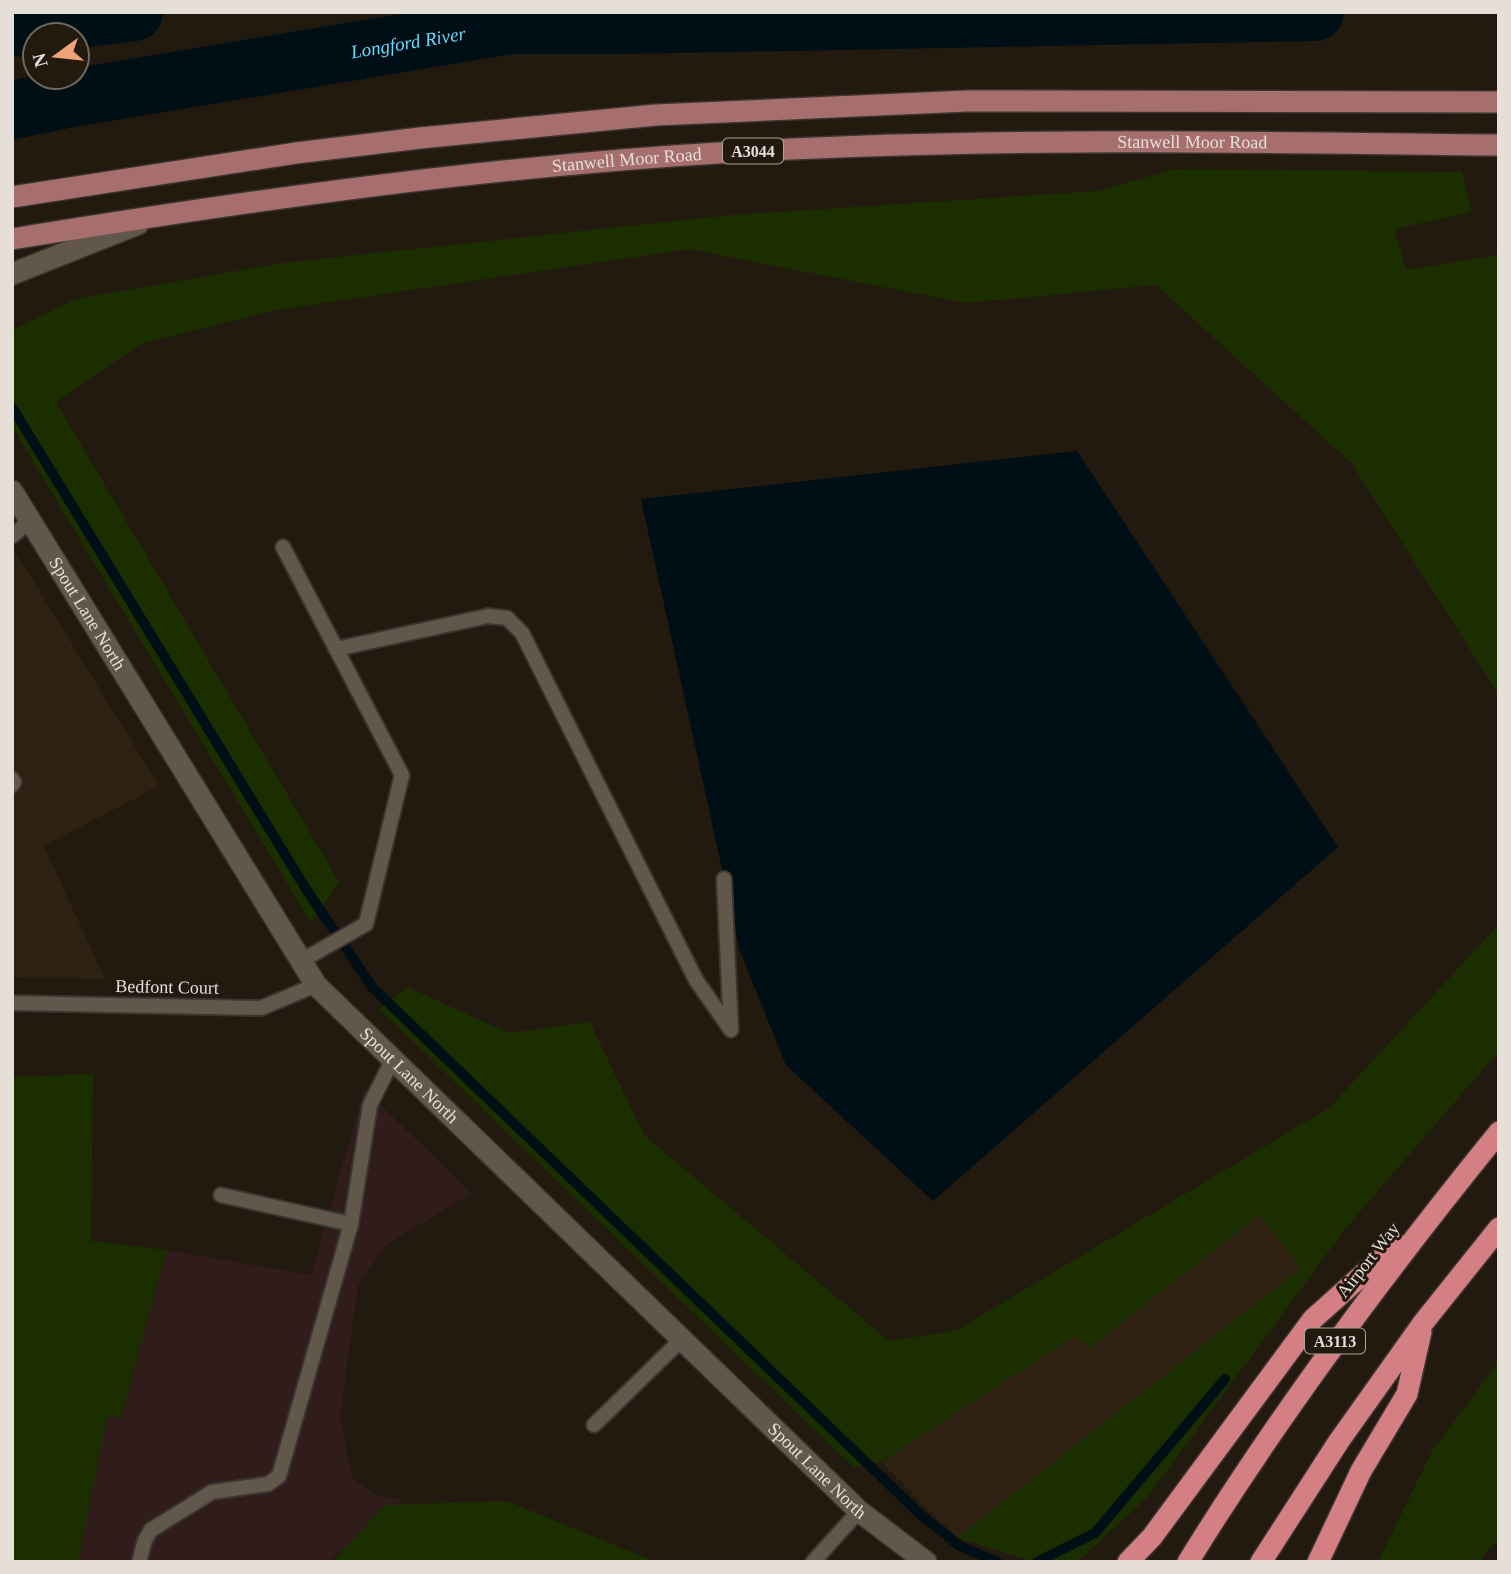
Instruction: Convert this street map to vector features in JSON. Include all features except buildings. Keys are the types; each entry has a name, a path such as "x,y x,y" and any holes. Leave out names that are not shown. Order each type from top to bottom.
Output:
{"highway":[{"name":"Airport Way","path":"1188,1562 1234,1487 1343,1330 1499,1132"},
{"path":"1128,1562 1152,1537 1313,1320 1437,1208"},
{"path":"1261,1562 1339,1441 1423,1323 1499,1228"},
{"path":"1318,1562 1361,1471 1407,1394 1423,1323"}],"main road":[{"path":"12,197 310,151 656,115 967,101 1499,102"},
{"name":"Stanwell Moor Road","path":"12,239 159,215 448,176 581,163 782,149 1106,142 1499,145"}],"street":[{"path":"12,274 159,215"},
{"name":"Spout Lane North","path":"12,491 316,985 859,1511 926,1562"}],"lane":[{"path":"12,536 30,521"},
{"path":"283,547 402,775 366,924 301,961"},
{"path":"336,649 488,616 506,618 522,633 696,980 731,1030 724,879"},
{"path":"12,779 15,782 12,785"},
{"name":"Bedfont Court","path":"12,1003 261,1008 316,985"},
{"path":"139,1562 145,1540 151,1530 212,1492 268,1484 279,1476 351,1224 370,1105 392,1061"},
{"path":"221,1195 351,1224"},
{"path":"594,1425 682,1339"},
{"path":"813,1562 859,1511"}],"shaded area":[{"path":"1077,451 1338,847 933,1201 786,1065 740,951 641,499"},
{"path":"12,546 159,786 44,846 105,979 12,977"},
{"path":"364,1089 472,1193 386,1245 358,1286 340,1418 352,1478 376,1495 403,1500 327,1562 78,1562 107,1417 121,1417 167,1250 311,1275"},
{"path":"1259,1215 1302,1268 957,1538 881,1462 1076,1335 1088,1349"}],"green space":[{"path":"1176,169 1462,172 1472,212 1395,229 1406,270 1499,255 1499,695 1352,464 1156,285 964,303 689,249 276,310 142,343 56,402 339,882 311,923 12,427 12,330 76,299 282,263 731,215 1096,191"},
{"path":"1499,924 1499,1051 1346,1228 1146,1499 1077,1562 1035,1562 957,1538 1301,1268 1259,1215 1088,1349 1076,1335 881,1462 853,1467 379,1009 408,987 508,1033 590,1022 644,1135 889,1341 957,1330 1330,1107"},
{"path":"93,1074 91,1241 167,1250 121,1417 107,1417 78,1562 12,1562 12,1077"},
{"path":"1499,1361 1499,1537 1479,1562 1378,1562 1432,1451"},
{"path":"507,1501 656,1562 332,1562 385,1505"}],"waterway":[{"path":"12,28 134,12"},
{"name":"Longford River","path":"12,110 511,25 1315,12"},
{"path":"12,407 306,889 373,988 922,1516 960,1546 997,1562"},
{"path":"1037,1562 1095,1533 1225,1379"}]}
